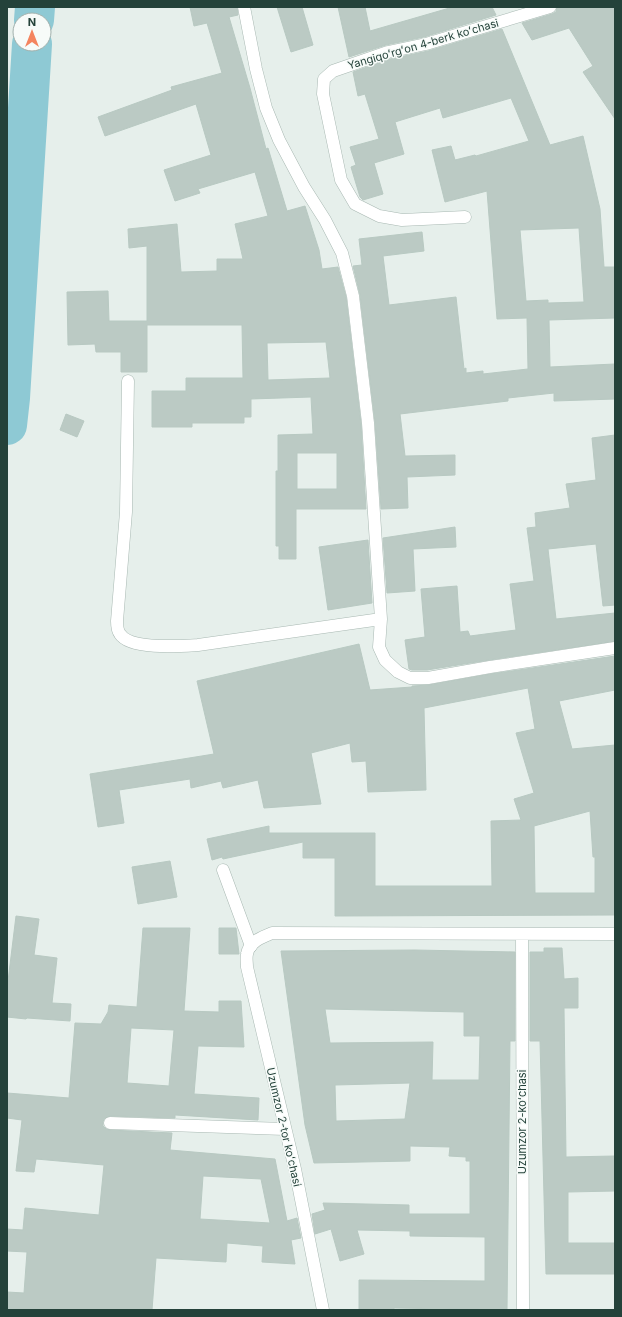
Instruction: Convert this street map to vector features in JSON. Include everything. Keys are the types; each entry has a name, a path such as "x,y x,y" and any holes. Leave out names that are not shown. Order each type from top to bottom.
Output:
{"street":[{"path":"244,7 256,69 266,108 279,140 304,187 325,220 342,253 353,296 368,423 380,619 379,647 385,660 398,672 410,678 428,678 615,648"},
{"name":"Yangiqoʻrgʻon 4-berk koʻchasi","path":"465,217 402,220 379,216 356,204 341,180 323,94 324,79 333,71 382,54 426,44 550,7"},
{"path":"128,381 126,512 117,622 120,634 129,641 143,644 173,646 198,645 380,619"},
{"path":"223,870 251,946 259,938 272,933 615,934"},
{"name":"Uzumzor 2-koʻchasi","path":"522,934 523,1310"},
{"name":"Uzumzor 2-tor koʻchasi","path":"251,946 247,953 247,967 295,1169 323,1310"},
{"path":"110,1123 285,1129"}],"building":[{"path":"190,7 237,7 238,15 229,17 266,149 268,148 287,211 305,206 319,250 322,269 338,267 346,297 361,424 366,509 296,509 296,559 279,559 279,546 276,546 276,471 278,471 278,435 313,434 311,397 251,399 251,417 244,417 244,423 192,423 192,427 152,427 152,391 186,391 186,378 243,378 242,325 147,325 147,372 121,372 121,352 96,352 95,344 68,345 67,292 108,291 109,321 147,321 147,246 129,248 128,229 177,224 181,272 217,271 217,259 243,259 235,224 268,216 255,172 198,189 200,193 175,201 164,170 211,155 196,104 105,136 98,117 172,90 171,87 222,73 207,23 194,26","holes":["326,342 330,378 268,380 267,343","297,453 337,453 337,489 297,489"]},
{"path":"277,7 302,7 313,45 291,52"},
{"path":"338,7 365,7 370,31 453,7 492,7 496,15 424,37 386,45 349,57"},
{"path":"557,7 615,7 615,119 583,72 593,66 569,28 532,40 522,23 552,14 556,12"},
{"path":"502,29 550,145 583,136 600,209 604,267 615,267 615,318 549,320 550,367 615,364 615,399 554,401 554,393 508,398 508,401 400,414 405,456 455,455 455,475 407,477 408,508 381,509 375,422 360,295 353,266 362,265 359,239 422,232 424,251 383,256 389,305 456,297 464,369 466,368 466,373 483,371 483,374 528,369 527,318 497,319 487,191 445,202 432,150 451,146 455,160 476,156 529,141 511,98 443,118 440,108 395,122 404,154 374,163 383,194 363,200 360,197 351,167 356,165 350,147 379,139 365,94 358,96 353,72 390,59 428,51","holes":["579,228 584,302 548,303 548,300 526,301 520,230"]},
{"path":"66,414 84,421 77,437 60,430"},
{"path":"615,435 615,605 603,606 596,544 548,549 556,619 615,613 615,641 427,670 409,669 405,640 425,637 421,589 457,586 460,632 468,631 470,636 516,630 510,584 534,581 527,528 536,527 535,513 570,508 566,484 596,480 592,438"},
{"path":"455,527 456,547 413,549 415,591 387,593 383,538"},
{"path":"368,540 372,603 328,610 319,547"},
{"path":"359,644 370,690 429,685 491,674 615,656 615,690 559,701 572,749 615,745 615,915 335,916 335,858 303,858 303,842 212,860 207,839 269,826 269,833 375,833 375,886 492,886 491,821 521,820 514,799 534,793 516,733 535,729 528,688 424,708 426,790 368,792 366,761 352,762 350,743 311,753 321,804 264,808 258,780 223,788 221,781 191,788 190,779 119,790 124,823 98,827 90,774 214,754 197,681","holes":["590,811 593,857 595,857 595,893 535,893 534,826"]},
{"path":"170,861 177,897 138,904 132,867"},
{"path":"16,916 39,919 34,955 57,958 52,1003 71,1004 70,1021 7,1017 7,989"},
{"path":"143,928 190,928 184,1011 219,1012 219,1001 241,1001 244,1047 198,1046 194,1094 259,1098 258,1120 175,1115 175,1118 110,1116 104,1119 103,1126 110,1130 172,1133 170,1150 275,1159 287,1221 297,1218 301,1238 291,1240 295,1264 262,1262 263,1246 227,1243 226,1262 156,1258 152,1310 7,1310 7,1292 24,1293 27,1252 7,1251 7,1229 23,1230 25,1208 99,1215 104,1165 36,1159 34,1172 16,1171 22,1120 7,1118 7,1093 69,1098 75,1023 101,1024 108,1012 109,1005 137,1007","holes":["131,1028 174,1030 169,1086 127,1083","203,1176 261,1179 270,1223 200,1219"]},
{"path":"219,928 236,928 239,954 219,954"},
{"path":"544,948 562,948 564,979 578,978 578,1008 564,1008 566,1157 615,1156 615,1191 568,1192 568,1243 615,1243 615,1274 546,1274 540,1041 530,1041 530,952 544,952"},
{"path":"415,950 515,952 515,1041 510,1041 507,1310 394,1308 394,1310 359,1310 359,1280 485,1281 485,1237 410,1236 410,1231 357,1230 364,1254 340,1261 331,1229 315,1234 312,1214 325,1210 323,1203 409,1205 409,1214 470,1214 470,1161 466,1161 466,1157 449,1156 450,1147 410,1146 410,1161 314,1163 305,1125 281,951","holes":["325,1009 464,1012 464,1036 480,1036 479,1080 432,1080 433,1042 330,1043","410,1083 405,1119 336,1121 335,1085"]}],"waterway":[{"path":"35,7 35,12"},
{"path":"7,425 10,398 32,52"}]}
